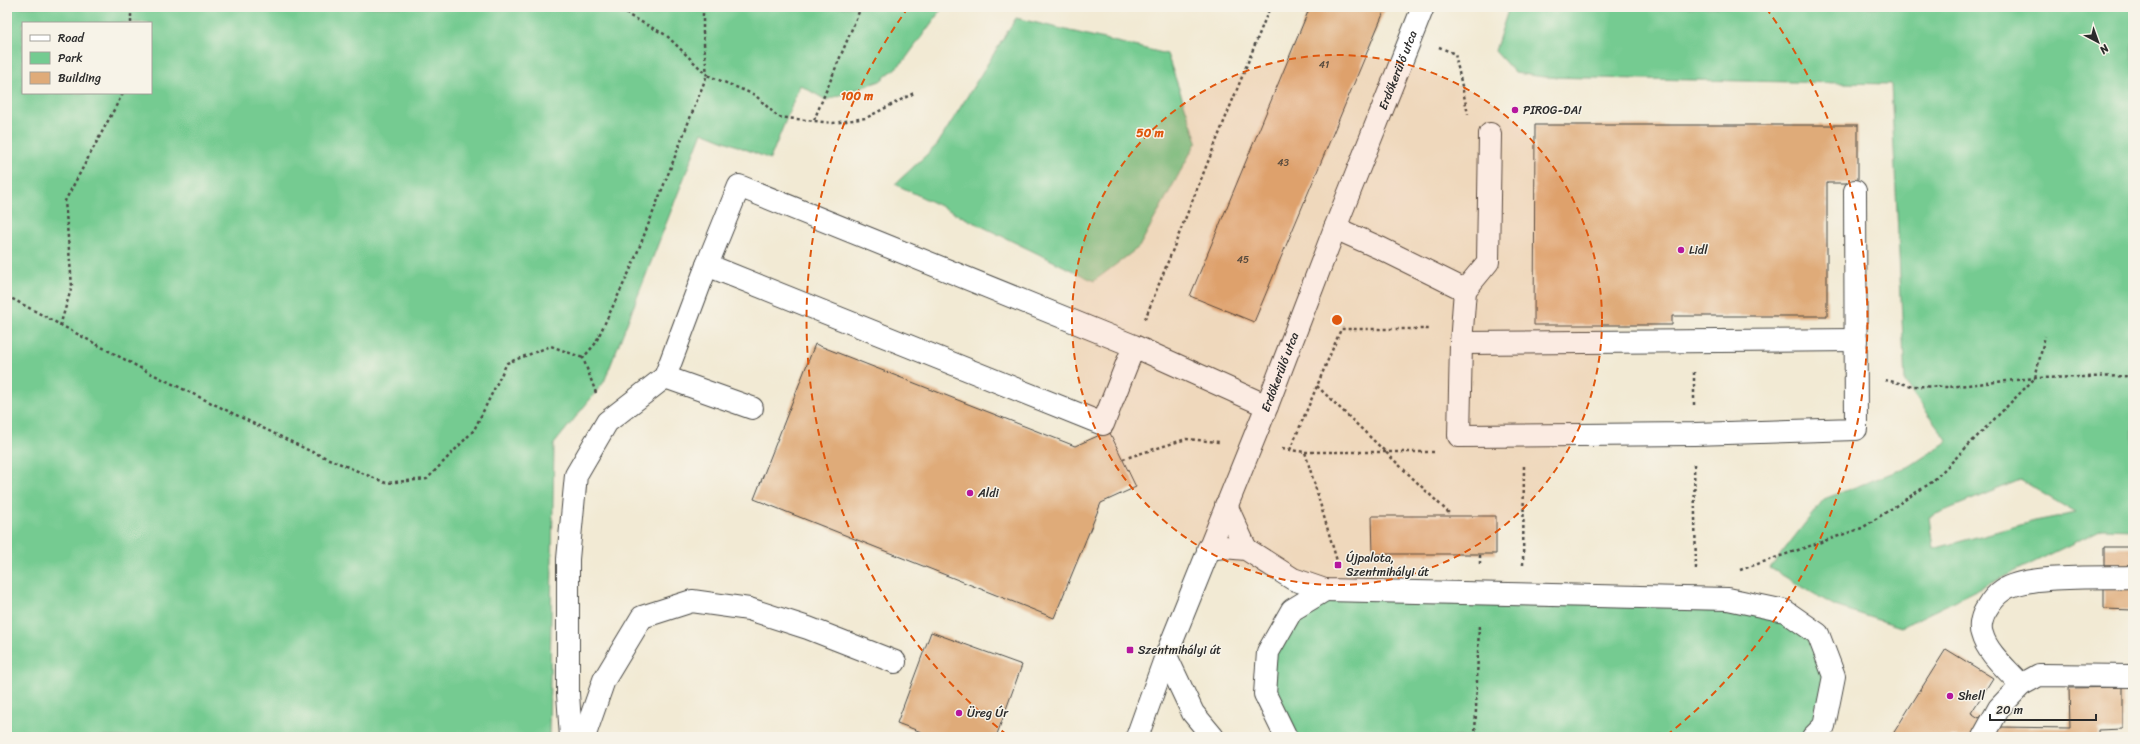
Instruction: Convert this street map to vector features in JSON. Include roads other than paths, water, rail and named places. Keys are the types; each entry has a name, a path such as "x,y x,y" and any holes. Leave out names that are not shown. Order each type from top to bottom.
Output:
{"street":[{"name":"Erdőkerülő utca","path":"1140,728 1166,656 1267,406 1335,228 1423,7"},
{"path":"1490,134 1488,262 1465,290 1461,335 1459,436 1694,434 1856,429 1857,375 1855,191"},
{"path":"571,737 568,694 568,559 576,475 607,422 665,377 707,265 739,186 1134,346 1267,406"},
{"path":"1335,228 1382,249 1465,290"},
{"path":"707,265 1102,424 1134,346"},
{"path":"1461,335 1856,340"},
{"path":"665,377 752,408"},
{"path":"1226,505 1246,549"},
{"path":"1208,549 1224,547 1246,549 1293,578 1325,590 1728,599 1784,611 1818,634 1834,676 1824,726 1813,737"},
{"path":"2020,685 1988,647 1981,634 1981,622 1984,611 1991,601 2004,589 2028,580 2133,577"},
{"path":"1286,737 1265,694 1268,652 1292,610 1325,590"},
{"path":"584,737 604,680 642,617 692,602 749,608 808,628 895,662"},
{"path":"1166,656 1193,713 1213,737"},
{"path":"1983,737 1999,708 2020,685 2039,675 2133,676"},
{"path":"1126,737 1140,728"}],"place":[{"name":"PIROG-DA!","path":"1515,110"},
{"name":"Lidl","path":"1681,250"},
{"name":"Aldi","path":"970,493"},
{"name":"Újpalota, Szentmihályi út","path":"1338,565"},
{"name":"Szentmihályi út","path":"1130,650"},
{"name":"Shell","path":"1950,696"},
{"name":"Üreg Úr","path":"959,713"}]}
